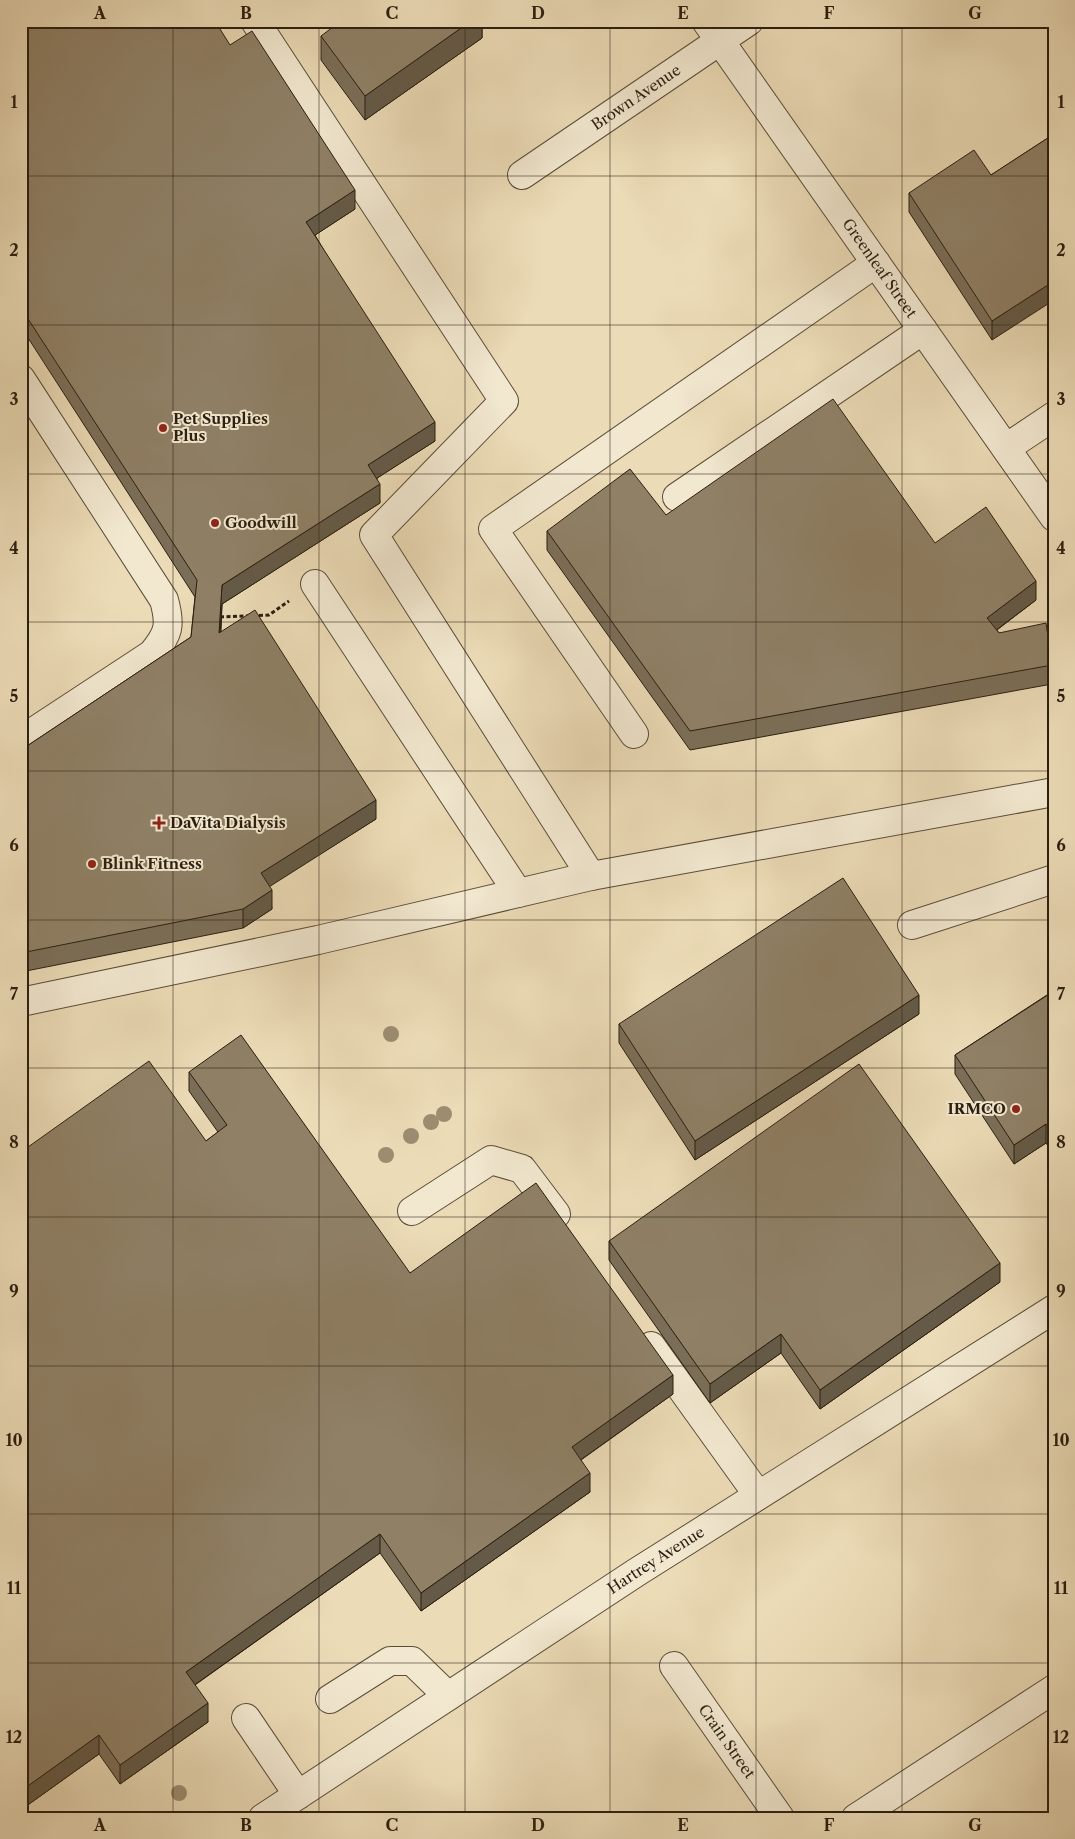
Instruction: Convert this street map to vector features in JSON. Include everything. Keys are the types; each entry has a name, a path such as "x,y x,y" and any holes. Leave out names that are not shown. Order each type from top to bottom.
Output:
{"street":[{"path":"255,21 504,401 374,535 591,876"},
{"name":"Brown Avenue","path":"522,175 713,31 750,21"},
{"name":"Greenleaf Street","path":"713,31 1054,517"},
{"path":"634,734 493,529 876,263"},
{"path":"677,497 923,330"},
{"path":"21,379 164,600 169,619 165,638 152,654 21,740"},
{"path":"1006,448 1054,416"},
{"path":"315,584 518,893"},
{"path":"21,1002 318,940 591,876 1054,792"},
{"path":"912,925 1054,878"},
{"path":"412,1211 491,1160 522,1169 569,1232"},
{"name":"Hartrey Avenue","path":"263,1818 758,1495 1054,1309"},
{"path":"638,1328 758,1495"},
{"path":"330,1698 390,1661 412,1661 448,1696"},
{"name":"Crain Street","path":"674,1666 780,1818"},
{"path":"856,1818 1054,1689"},
{"path":"246,1718 298,1795"}],"path":[{"path":"219,617 269,615 315,584"}],"building":[{"path":"21,21 215,21 230,45 252,31 355,190 306,222 435,422 368,465 380,484 222,585 219,633 255,610 376,800 261,873 272,890 243,909 21,953 21,750 191,637 197,580 21,308"},
{"path":"341,21 471,21 365,96 321,36"},
{"path":"1054,134 1054,281 992,321 909,193 974,150 991,175"},
{"path":"833,399 935,543 986,507 1036,581 987,618 999,633 1046,623 1052,665 690,731 547,531 630,469 666,515"},
{"path":"843,878 919,995 695,1141 619,1024"},
{"path":"1054,968 1054,980 1048,972"},
{"name":"IRMCO","path":"1054,991 1054,1136 1046,1124 1014,1145 955,1055"},
{"path":"241,1035 410,1273 536,1183 673,1375 572,1447 590,1473 421,1593 380,1534 186,1672 208,1703 120,1765 99,1735 25,1788 21,1782 21,1152 149,1061 206,1141 227,1125 189,1072"},
{"path":"859,1064 1000,1263 820,1390 781,1334 710,1384 609,1241"}],"place":[{"name":"Pet Supplies Plus","path":"163,428"},
{"name":"Goodwill","path":"215,523"},
{"name":"DaVita Dialysis","path":"159,823"},
{"name":"Blink Fitness","path":"92,864"},
{"name":"IRMCO","path":"1016,1109"}]}
